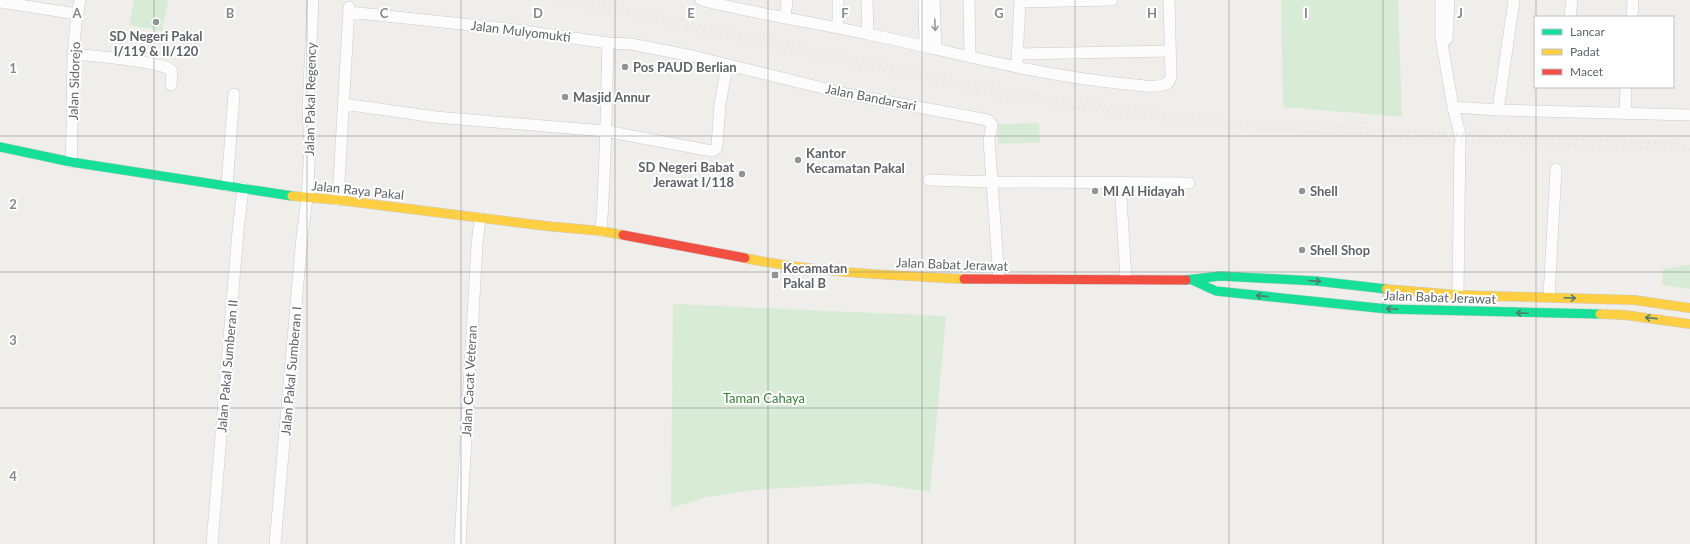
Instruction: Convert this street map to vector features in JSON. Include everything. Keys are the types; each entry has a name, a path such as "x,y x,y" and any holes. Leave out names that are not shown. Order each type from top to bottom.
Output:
{"main road":[{"name":"Jalan Raya Pakal","path":"0,147 71,162 308,198 338,200 480,218 601,231 713,252"},
{"name":"Jalan Babat Jerawat","path":"713,252 783,266 867,274 999,279 1083,280 1192,280 1220,276 1316,281 1382,289 1458,295 1636,301 1690,308"},
{"name":"Jalan Babat Jerawat","path":"1192,280 1216,291 1380,308 1625,315 1690,324"}],"street":[{"name":"Jalan Sidorejo","path":"71,162 74,54 77,14 80,0"},
{"name":"Jalan Pakal Regency","path":"308,198 310,148 308,109 313,0"},
{"path":"701,0 736,4 786,18 868,34 970,57 1094,81 1155,86 1164,85 1170,80 1169,0"},
{"path":"786,18 787,0"},
{"path":"838,0 838,28"},
{"path":"867,0 868,34"},
{"path":"924,0 930,48"},
{"path":"930,48 934,0"},
{"path":"969,0 970,57"},
{"path":"1016,66 1020,1 1112,0"},
{"path":"1441,0 1441,38 1444,47 1453,107 1460,134 1458,295"},
{"path":"1444,47 1447,38 1449,0"},
{"path":"1498,110 1514,0"},
{"path":"1570,16 1572,0"},
{"path":"1632,16 1633,0"},
{"path":"0,2 77,14"},
{"name":"Jalan Mulyomukti","path":"338,200 349,9 631,44 692,56"},
{"path":"601,231 605,183 608,42"},
{"path":"1017,54 1170,51"},
{"path":"74,54 127,60 167,67 172,71 171,85"},
{"name":"Jalan Bandarsari","path":"692,56 847,94 988,120 992,125 989,140 999,279"},
{"path":"344,104 435,116 605,130 714,151 717,146 720,105 726,65"},
{"path":"1625,114 1626,88"},
{"path":"227,186 234,94"},
{"path":"1453,107 1498,110 1690,115"},
{"path":"1549,297 1556,169"},
{"path":"929,180 992,182 1190,183"},
{"path":"1120,182 1126,279"},
{"name":"Jalan Pakal Sumberan II","path":"212,544 238,231 243,188"},
{"name":"Jalan Pakal Sumberan I","path":"275,544 302,237 308,198"},
{"name":"Jalan Cacat Veteran","path":"460,544 477,245 480,218"}],"green space":[{"path":"134,0 168,0 162,31 129,25"},
{"path":"1281,0 1398,0 1402,117 1283,107"},
{"path":"1039,123 1040,142 998,144 998,124"},
{"path":"1690,265 1690,289 1662,285 1663,269"},
{"name":"Taman Cahaya","path":"673,304 946,316 930,492 871,483 755,490 708,497 671,508"}],"railway":[{"path":"556,0 1001,97 1198,125 1461,141 1690,150"},
{"path":"587,0 1003,90 1195,118 1460,134 1690,144"}],"traffic: fast":[{"path":"0,147 71,162 292,196"},
{"path":"1186,280 1220,276 1316,281 1386,289"},
{"path":"1192,280 1216,291 1387,309 1600,314"}],"traffic: slow":[{"path":"292,196 338,200 546,226 601,231 623,235"},
{"path":"745,258 827,270 882,275 964,279"},
{"path":"1386,289 1458,295 1634,300 1690,308"},
{"path":"1600,314 1625,315 1690,324"}],"traffic: jam":[{"path":"623,235 745,258"},
{"path":"964,279 1186,280"}],"place":[{"name":"SD Negeri Pakal I/119 & II/120","path":"156,22"},
{"name":"Pos PAUD Berlian","path":"625,67"},
{"name":"Masjid Annur","path":"565,97"},
{"name":"Kantor Kecamatan Pakal","path":"798,160"},
{"name":"SD Negeri Babat Jerawat I/118","path":"742,174"},
{"name":"MI Al Hidayah","path":"1095,191"},
{"name":"Shell","path":"1302,191"},
{"name":"Shell Shop","path":"1302,250"},
{"name":"Kecamatan Pakal B","path":"775,275"}]}
